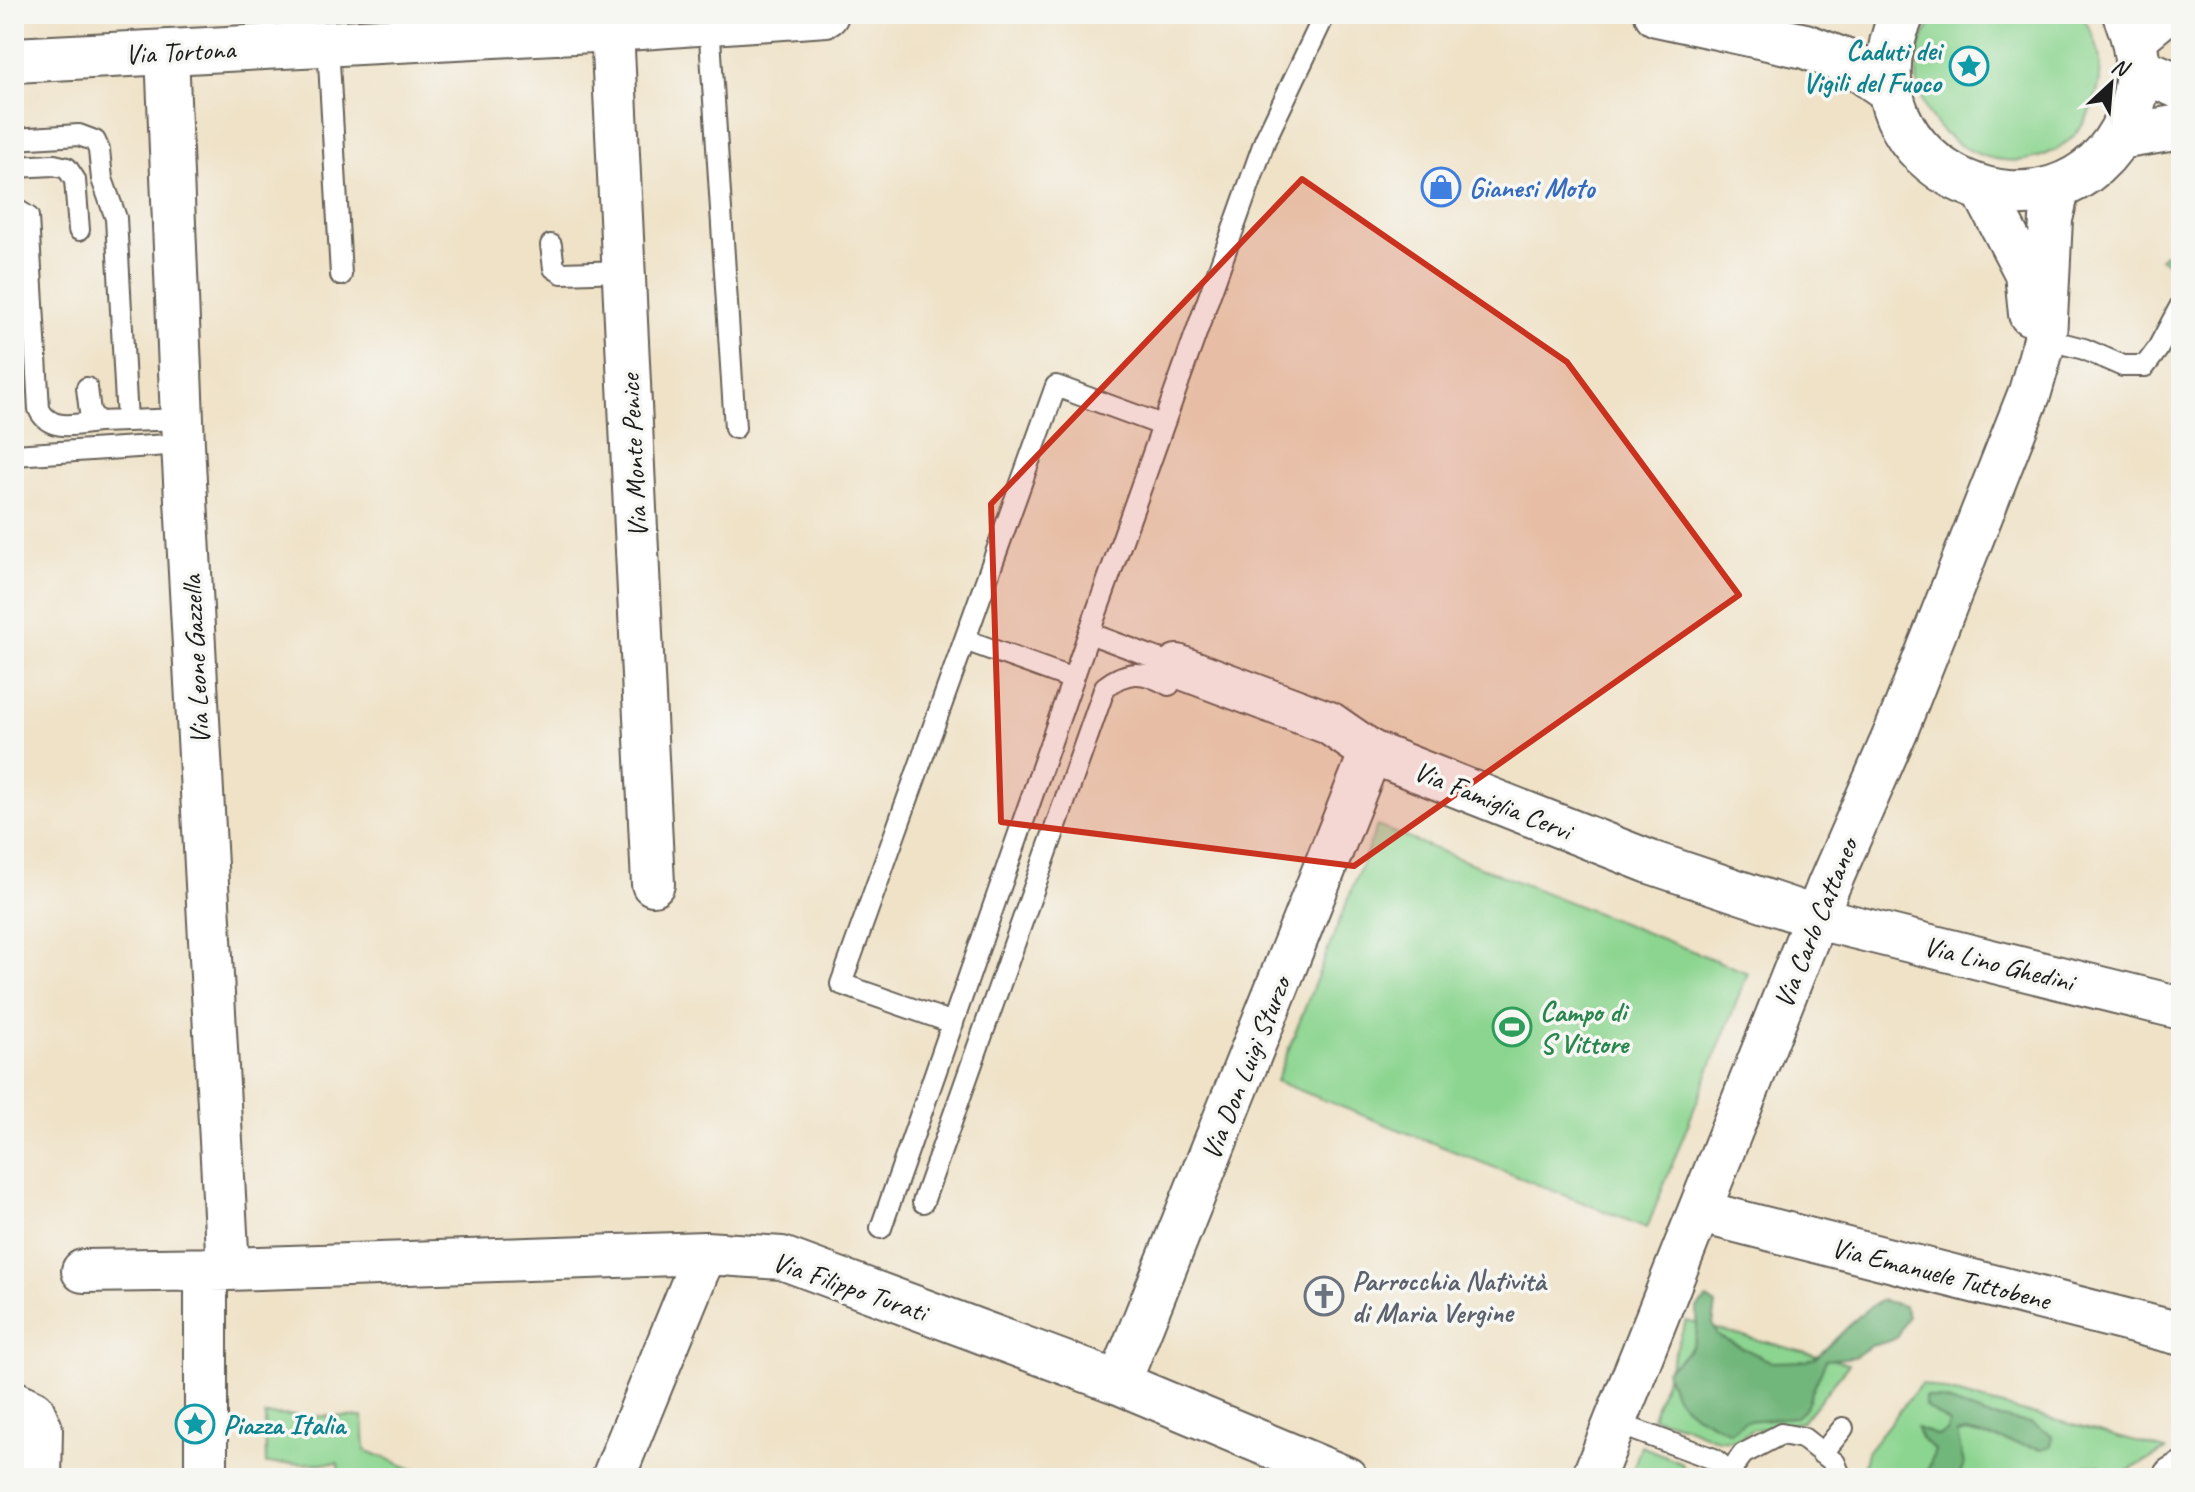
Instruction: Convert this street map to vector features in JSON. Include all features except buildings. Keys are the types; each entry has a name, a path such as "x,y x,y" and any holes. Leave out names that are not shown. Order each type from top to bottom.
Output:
{"main road":[{"path":"1657,14 1805,46 1852,64 1890,90"},
{"path":"1902,14 1893,33 1888,61 1890,90 1901,124 1922,154 1949,176 1983,190 2021,194 2059,186 2093,166 2119,137 2133,104 2140,33"},
{"name":"Via Tortona","path":"14,60 328,44 427,26 612,29 802,15"},
{"path":"2140,33 2181,87"},
{"path":"2119,137 2181,127"}],"street":[{"name":"Via Monte Penice","path":"612,29 653,884"},
{"name":"Via Leone Gazzella","path":"167,52 217,1269"},
{"name":"Via Carlo Cattaneo","path":"1593,1478 1828,887 1902,717 2003,462 2041,353 2051,219 2059,186"},
{"name":"Via Carlo Cattaneo","path":"1983,190 2026,273 2041,353"},
{"name":"Via Famiglia Cervi","path":"1177,666 1329,723 1371,752 1650,862 1817,918"},
{"name":"Via Don Luigi Sturzo","path":"1119,1383 1371,752"},
{"name":"Via Lino Ghedini","path":"1817,918 2181,1008"},
{"name":"Via Emanuele Tuttobene","path":"1701,1212 2181,1334"},
{"name":"Via Filippo Turati","path":"83,1271 705,1253 782,1258 1119,1383 1346,1478"},
{"path":"613,1478 705,1253"},
{"path":"206,1478 217,1269"},
{"path":"14,1402 33,1411 41,1429 40,1478"},
{"path":"2174,1478 2181,1474"}],"lane":[{"path":"881,1228 1265,140 1325,14"},
{"path":"709,22 735,428"},
{"path":"328,44 341,275"},
{"path":"14,139 88,136 95,141 99,150 102,179 116,218 127,421"},
{"path":"14,167 54,165 67,168 75,180 79,230"},
{"path":"75,180 102,179"},
{"path":"14,208 28,217 39,409 43,417 57,426 127,421 183,431"},
{"path":"551,245 554,268 562,273 624,271"},
{"path":"2041,353 2084,349 2123,366 2145,366 2181,305"},
{"path":"953,1023 841,984 1056,386 1162,425"},
{"path":"87,388 90,412 98,422"},
{"path":"14,455 183,431"},
{"path":"923,1202 1105,687 1121,675 1141,674 1169,685 1177,666 1089,633"},
{"path":"965,640 1073,679"},
{"path":"1616,1423 1714,1459 1728,1475 1743,1454 1781,1434 1803,1438 1835,1463 1841,1478"},
{"path":"1822,1454 1843,1428"}],"highlighted area":[{"path":"1302,179 1567,362 1739,595 1354,866 1001,822 991,504"}],"green space":[{"path":"1937,14 2080,14 2096,44 2100,77 2095,100 2075,135 2046,154 2014,161 1980,155 1951,139 1928,113 1917,80 1922,41"},
{"path":"2181,242 2181,272 2160,258"},
{"name":"Campo di S Vittore","path":"1377,826 1748,973 1647,1228 1276,1081"},
{"path":"1707,1299 1716,1305 1713,1325 1718,1336 1772,1362 1806,1361 1817,1357 1864,1311 1882,1300 1904,1306 1908,1316 1898,1336 1890,1341 1871,1346 1854,1357 1826,1360 1805,1409 1796,1417 1745,1421 1730,1432 1698,1416 1681,1403 1669,1383 1666,1370 1693,1345 1697,1331 1697,1308"},
{"path":"1686,1321 1849,1364 1802,1422 1752,1430 1734,1441 1718,1440 1652,1417"},
{"path":"1921,1384 2166,1450 2115,1478 1861,1478 1867,1452"},
{"path":"1925,1397 1945,1400 1987,1416 2031,1423 2052,1435 2051,1446 2042,1449 1966,1432 1957,1434 1964,1464 1959,1478 1925,1478 1935,1450 1920,1438 1917,1428 1938,1436 1947,1432 1949,1423 1925,1406"},
{"path":"265,1415 363,1417 365,1450 435,1478 339,1478 338,1463 266,1464"},
{"path":"1641,1446 1680,1462 1690,1478 1630,1478"},
{"path":"2087,1465 2098,1465 2107,1473 2091,1478 2068,1478"}],"place":[{"name":"Caduti dei Vigili del Fuoco","path":"1969,66"},
{"name":"Gianesi Moto","path":"1441,187"},
{"name":"Campo di S Vittore","path":"1512,1027"},
{"name":"Parrocchia Natività di Maria Vergine","path":"1324,1296"},
{"name":"Piazza Italia","path":"195,1424"}]}
